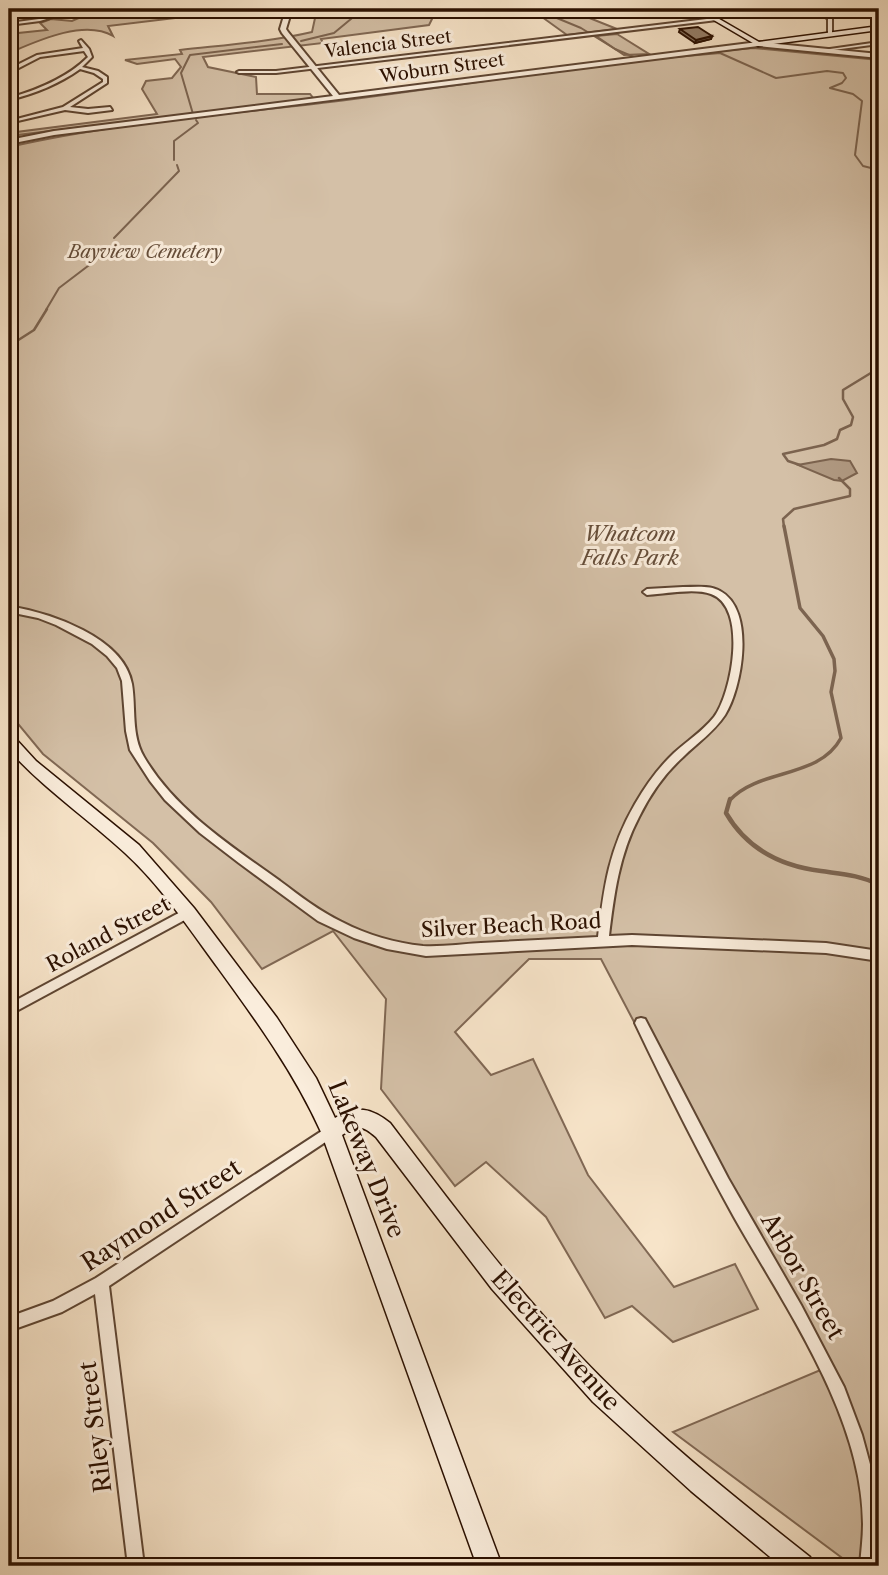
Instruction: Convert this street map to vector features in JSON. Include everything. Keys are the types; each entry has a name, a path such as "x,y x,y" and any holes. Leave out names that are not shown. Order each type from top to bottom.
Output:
{"main road":[{"path":"698,9 758,44"},
{"name":"Woburn Street","path":"758,44 879,28"},
{"name":"Lakeway Drive","path":"9,741 31,765 133,850 188,913 309,1084 331,1131 489,1566"},
{"name":"Electric Avenue","path":"331,1131 359,1115 368,1117 383,1130 462,1234 541,1331 608,1401 801,1566"}],"street":[{"path":"9,24 48,19 54,15 53,9"},
{"path":"289,9 283,29 338,98"},
{"path":"818,9 830,19 830,34"},
{"name":"Valencia Street","path":"239,72 314,68 715,19"},
{"path":"9,99 36,91 80,68 90,57 81,41"},
{"path":"818,51 879,43"},
{"path":"758,44 879,57"},
{"name":"Woburn Street","path":"9,142 54,133 758,44"},
{"path":"9,71 40,56 87,49"},
{"path":"9,122 65,108 98,89 106,80 102,74 80,68"},
{"path":"65,108 88,111 110,109"},
{"path":"603,940 611,879 628,827 661,774 674,759 705,733 723,711 739,646 730,607 719,594 709,591 648,592"},
{"name":"Silver Beach Road","path":"9,609 38,615 66,626 114,658 126,679 131,731 138,755 165,791 219,842 331,923 374,940 426,951 463,951 603,940 826,948 879,956"},
{"name":"Roland Street","path":"9,1010 188,913"},
{"name":"Arbor Street","path":"641,1023 751,1234 811,1334 850,1412 865,1458 872,1500 872,1535 868,1566"},
{"name":"Raymond Street","path":"9,1324 57,1307 101,1283 331,1131"},
{"name":"Riley Street","path":"101,1283 131,1545 136,1566"}],"green space":[{"path":"86,9 233,11 108,26 113,36 101,31 75,31 47,38 9,53 9,34 47,30 40,23 51,19 72,21 88,14"},
{"path":"317,9 420,9 432,19 429,25 321,39 323,43 203,57 208,67 256,77 257,94 310,94 314,99 9,136 9,133 157,114 142,89 146,81 172,78 181,67 175,59 137,64 125,60 182,54 180,50 263,41 312,32"},
{"path":"526,9 567,9 617,29 567,35"},
{"path":"617,34 649,54 624,55 596,36"},
{"name":"Whatcom Falls Park","path":"753,48 879,60 879,71 876,72 879,74 879,1566 853,1566 673,1432 823,1369 748,1239 601,959 529,959 455,1032 491,1075 533,1059 588,1175 674,1287 735,1264 758,1309 673,1342 632,1306 605,1318 546,1217 486,1162 455,1186 381,1089 386,999 333,931 262,969 211,902 153,843 43,754 9,713 9,147 128,126 647,59"}],"shaded area":[{"path":"831,459 850,461 857,473 842,481 834,480 798,465"}],"building":[{"path":"698,27 712,36 696,40 680,29"}],"waterway":[{"path":"301,41 334,33 363,9"},
{"path":"535,9 581,28 615,49 641,60 720,53 776,78 827,71 843,73 846,78 842,83 830,88 853,94 862,101 855,155 863,166 879,170"},
{"path":"193,114 181,73 190,55 282,44"},
{"path":"174,160 174,141 198,123 196,120"},
{"path":"114,238 179,171 177,165"},
{"path":"879,204 871,213 879,217"},
{"path":"46,310 59,288 109,250"},
{"path":"9,346 34,330 47,309"},
{"path":"800,465 788,461 783,454 824,445 837,439 840,430 851,425 853,417 843,399 843,390 879,368"},
{"path":"784,527 783,519 794,509 850,496 850,489 839,478"},
{"path":"730,800 757,783 819,760 831,751 841,738 831,692 834,659 823,636 800,608 784,526"},
{"path":"730,799 726,813 734,826 766,854 806,869 858,877 879,885"}],"park label":[{"name":"Bayview Cemetery","path":"145,252"}]}
